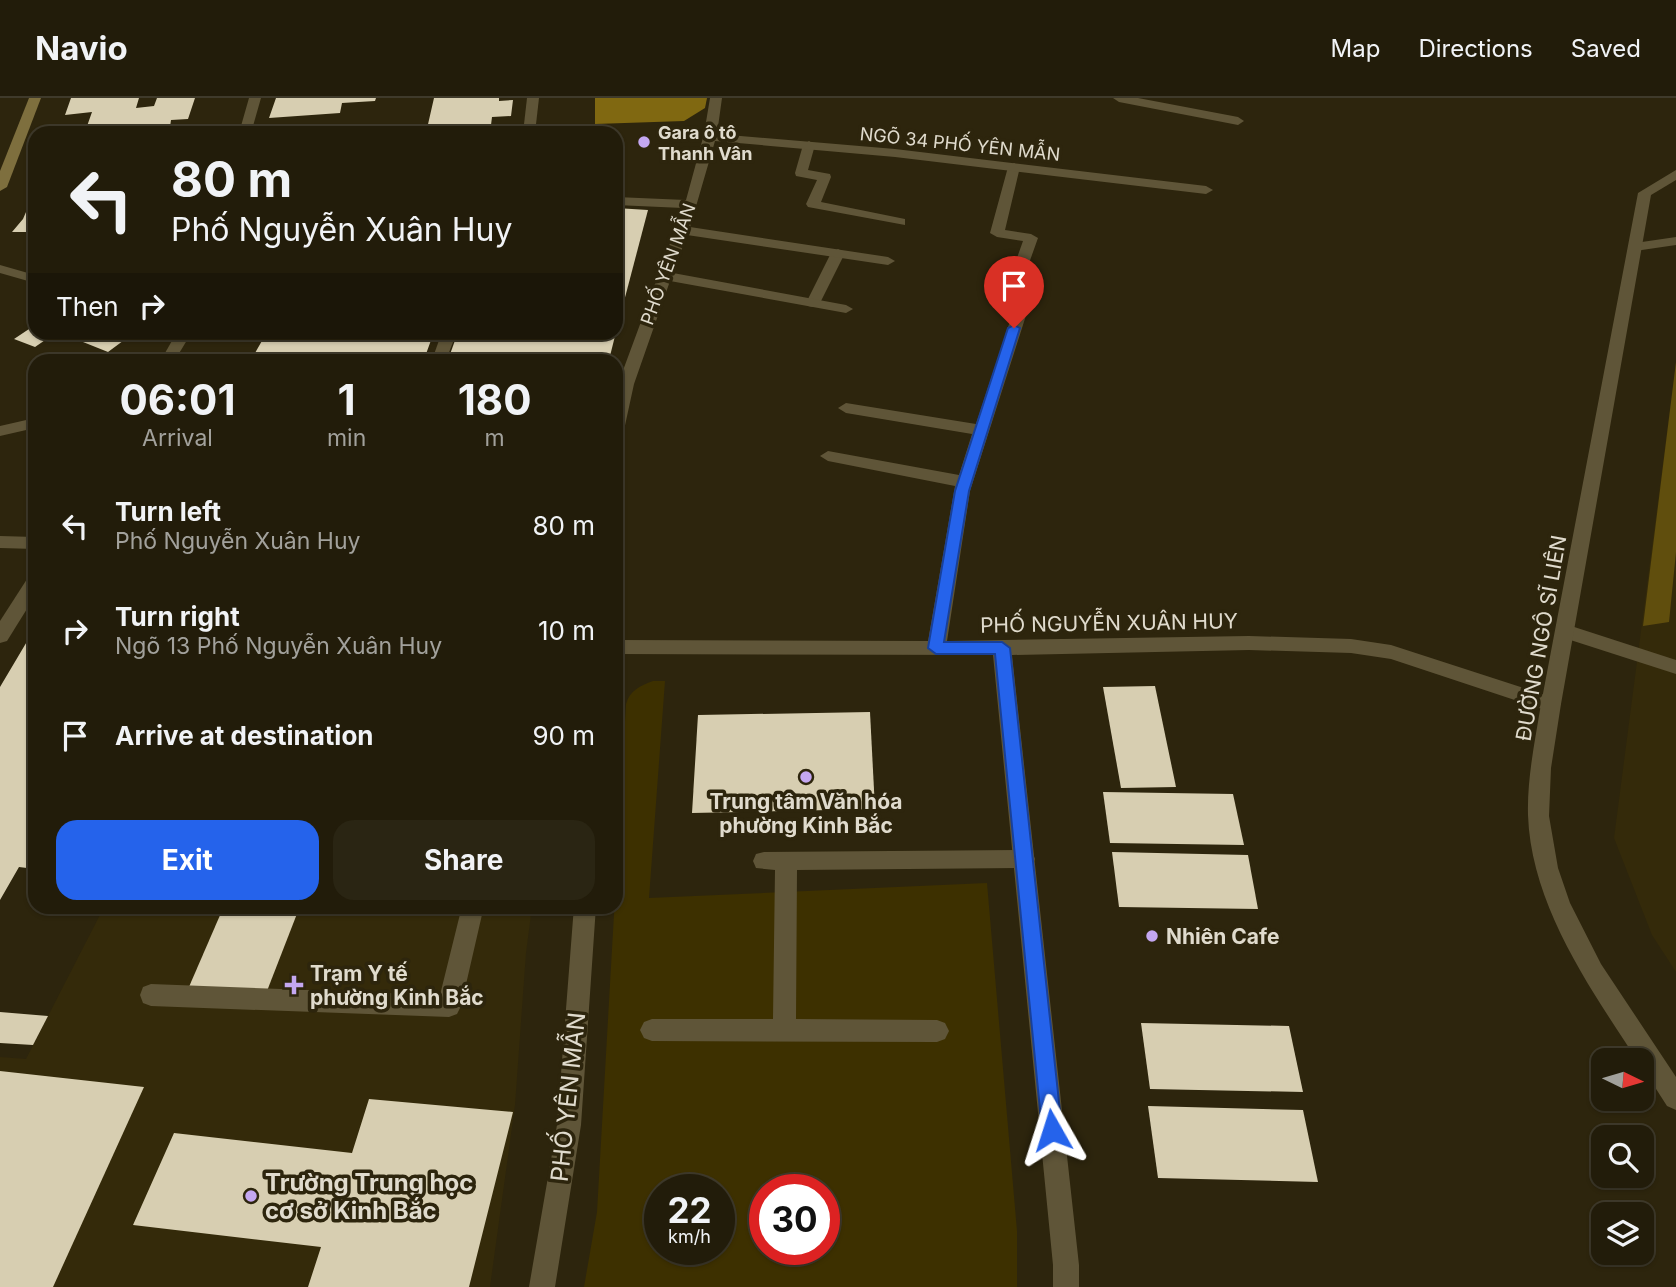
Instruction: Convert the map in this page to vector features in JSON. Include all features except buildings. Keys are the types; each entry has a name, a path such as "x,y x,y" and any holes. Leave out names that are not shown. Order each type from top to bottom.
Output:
{"main road":[{"path":"0,187 35,98"}],"street":[{"path":"247,126 255,98"},
{"path":"530,126 533,98"},
{"name":"PHỐ YÊN MẪN","path":"623,375 690,204 709,137 716,98"},
{"path":"1119,98 1238,121"},
{"name":"NGÕ 34 PHỐ YÊN MẪN","path":"709,137 809,145 1206,190"},
{"path":"809,145 801,173 825,177 813,204 900,222"},
{"path":"936,648 964,482 1023,303 1009,300 1031,238 997,233 1014,167"},
{"name":"ĐƯỜNG NGÔ SĨ LIÊN","path":"1676,174 1645,193 1551,704 1543,760 1540,831 1554,891 1567,924 1676,1098"},
{"path":"623,201 690,204"},
{"path":"681,230 888,261"},
{"path":"1635,247 1676,242"},
{"path":"813,303 838,253"},
{"path":"0,269 28,277"},
{"path":"664,276 846,309"},
{"path":"846,408 980,430"},
{"path":"0,431 28,425"},
{"path":"828,456 964,482"},
{"path":"0,542 28,543"},
{"path":"0,636 28,592"},
{"path":"1565,631 1676,667"},
{"name":"PHỐ NGUYỄN XUÂN HUY","path":"623,647 1002,648 1249,643 1351,646 1391,652 1551,704"},
{"path":"1002,648 1066,1265 1066,1287"},
{"path":"785,1031 775,861 1024,859"},
{"path":"151,995 449,1006 471,914"},
{"name":"PHỐ YÊN MẪN","path":"542,1287 569,1125 584,914"},
{"path":"652,1030 937,1031"}],"shaded area":[{"path":"595,98 707,98 705,108 684,121 595,124"},
{"path":"1676,362 1676,972 1652,935 1614,838"},
{"path":"1676,362 1676,552 1669,622 1643,626"},
{"path":"653,681 665,681 649,898 987,883 1017,1231 1017,1287 584,1287 597,1212 614,914 623,914 623,757 626,704 633,692"},
{"path":"100,914 531,914 515,1105 490,1287 0,1287 0,1057 26,1059"}],"place":[{"name":"Gara ô tô Thanh Vân","path":"644,142"},
{"name":"Trung tâm Văn hóa phường Kinh Bắc","path":"806,777"},
{"name":"Nhiên Cafe","path":"1152,936"},
{"name":"Trạm Y tế phường Kinh Bắc","path":"294,985"},
{"name":"Trường Trung học cơ sở Kinh Bắc","path":"251,1196"}],"route":[{"path":"1014,328 962,491 936,648 1002,648 1052,1130"}]}
